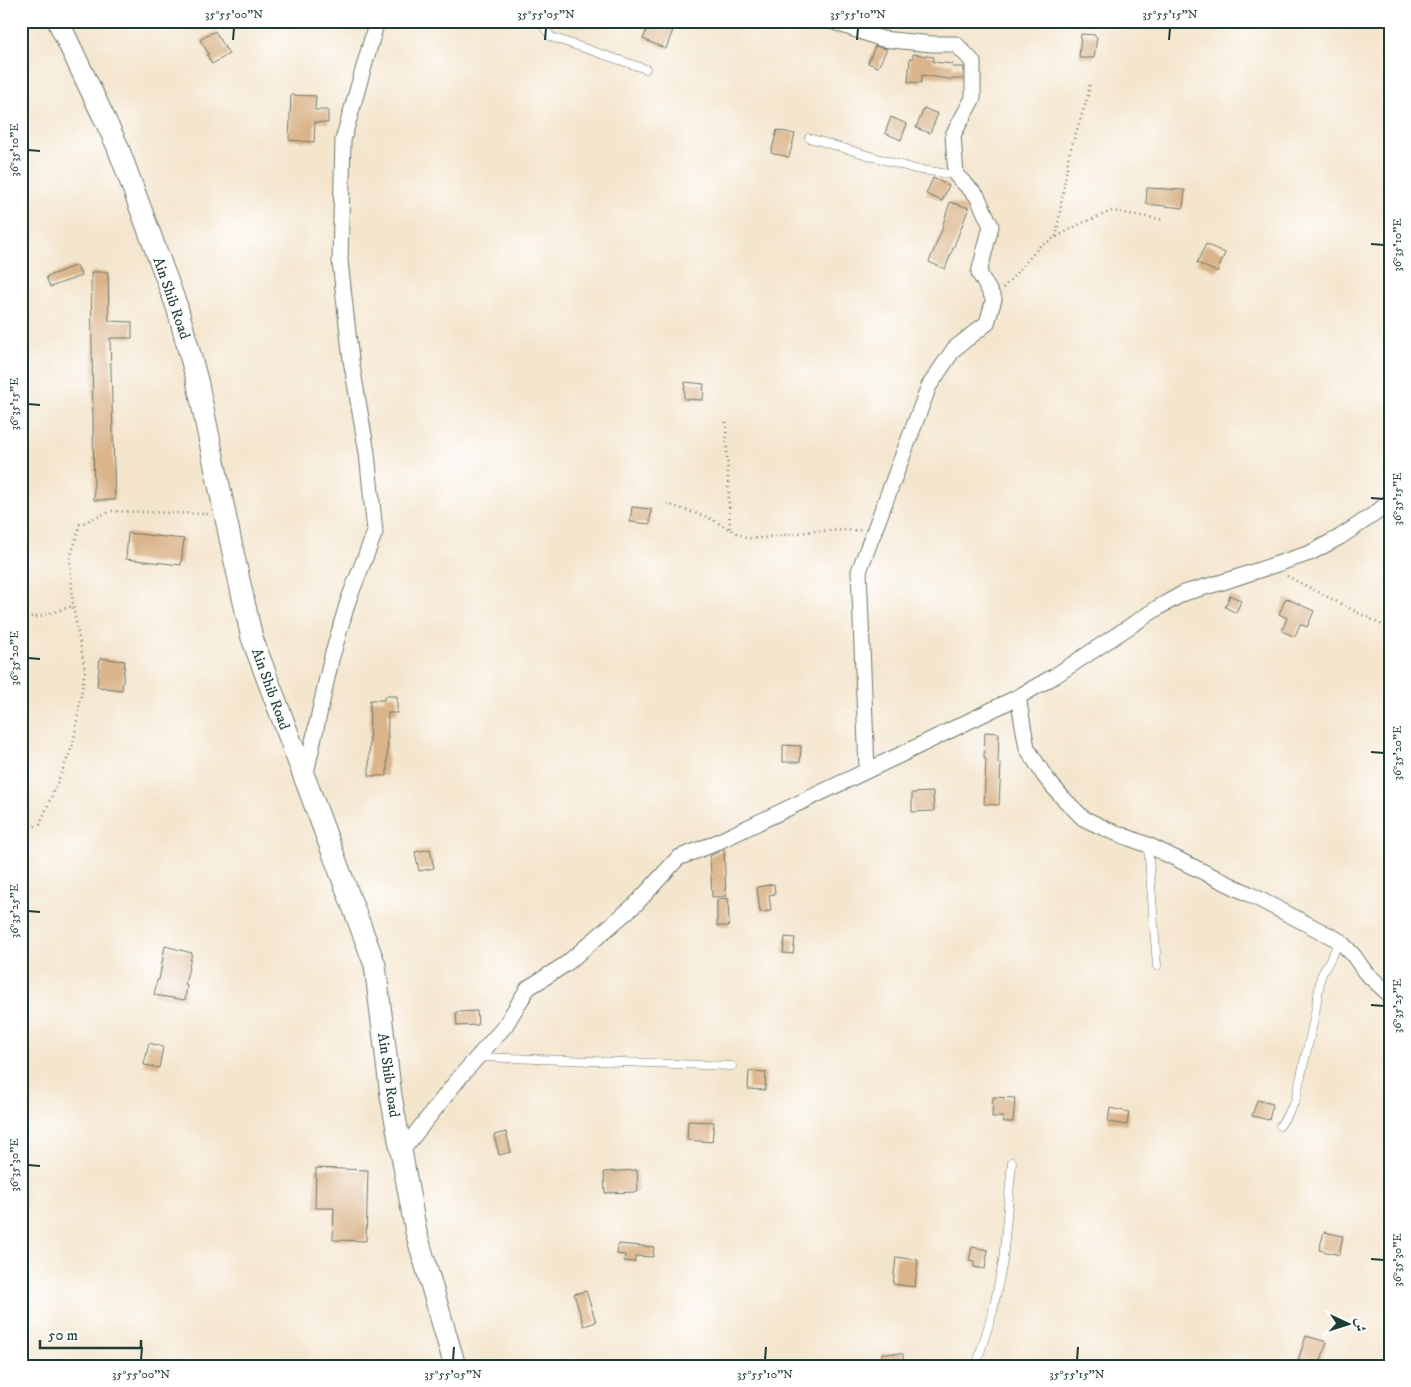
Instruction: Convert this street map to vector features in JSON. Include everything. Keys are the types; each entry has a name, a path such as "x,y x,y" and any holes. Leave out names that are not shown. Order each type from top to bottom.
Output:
{"main road":[{"name":"Ain Shib Road","path":"58,21 117,145 177,307 197,380 252,638 374,965 390,1086 416,1232 455,1366"}],"street":[{"path":"305,780 331,660 348,601 375,532 367,453 351,360 340,261 343,140 377,21"},
{"path":"831,21 882,38 932,44 956,44 973,62 973,98 953,135 956,175 977,196 990,226 979,272 994,299 987,323 954,350 929,386 859,571 867,770"},
{"path":"401,1152 478,1056 505,1026 528,988 566,964 637,903 678,858 711,845 1018,697 1053,677 1159,607 1184,593 1310,553 1340,537 1376,513 1390,501"},
{"path":"1018,697 1027,748 1045,777 1083,818 1148,846 1249,894 1340,941 1365,972 1390,995"}],"lane":[{"path":"540,21 552,37 646,68"},
{"path":"809,138 915,169 956,175"},
{"path":"1148,846 1158,966"},
{"path":"1280,1126 1295,1102 1314,1019 1321,976 1340,941"},
{"path":"478,1056 732,1066"},
{"path":"976,1366 994,1311 1004,1261 1012,1162"}],"path":[{"path":"1056,237 1069,154 1088,96 1090,82"},
{"path":"994,299 1040,246 1080,224 1112,211 1166,220"},
{"path":"726,422 730,531"},
{"path":"667,504 706,517 746,538 762,538 814,531 875,528"},
{"path":"21,832 40,824 73,745 85,670 73,606 70,559 80,524 112,511 164,511 225,515"},
{"path":"1269,567 1390,629"},
{"path":"21,616 37,618 73,606"}],"building":[{"path":"650,21 673,30 666,49 643,39"},
{"path":"215,31 229,54 212,64 207,55 209,54 200,40"},
{"path":"1081,34 1095,35 1097,37 1094,58 1079,58"},
{"path":"875,46 887,49 878,67 868,63"},
{"path":"913,54 934,57 933,62 953,64 952,67 964,67 964,79 922,75 921,83 908,82 910,58 913,59"},
{"path":"291,95 316,96 315,110 328,110 328,123 315,122 314,142 289,140"},
{"path":"924,108 938,114 930,133 916,128"},
{"path":"891,117 907,124 901,140 885,133"},
{"path":"777,130 795,134 789,157 771,153"},
{"path":"933,178 949,185 942,201 926,194"},
{"path":"1147,188 1185,190 1183,208 1146,204"},
{"path":"950,202 969,208 945,269 929,262 943,227"},
{"path":"1206,244 1225,253 1217,272 1197,263"},
{"path":"77,265 81,276 50,287 46,277"},
{"path":"91,272 108,272 109,321 132,322 132,338 110,338 115,500 94,500"},
{"path":"685,382 704,384 703,400 684,399"},
{"path":"632,507 651,509 650,524 630,522"},
{"path":"128,533 184,539 181,565 126,559"},
{"path":"1230,595 1241,601 1236,613 1225,607"},
{"path":"1286,598 1314,611 1307,627 1300,624 1295,637 1282,631 1287,618 1279,614"},
{"path":"100,658 125,661 122,690 97,687"},
{"path":"384,696 397,696 397,713 388,713 387,776 369,776 370,700 384,700"},
{"path":"985,732 999,733 998,764 1001,764 999,805 984,804"},
{"path":"783,745 801,746 800,762 783,762"},
{"path":"933,792 934,811 912,812 912,793"},
{"path":"430,849 434,868 419,871 415,852"},
{"path":"724,849 726,896 712,897 710,856"},
{"path":"774,884 775,894 769,895 771,911 760,912 757,887"},
{"path":"728,898 729,926 717,926 717,899"},
{"path":"785,937 795,938 793,954 783,953"},
{"path":"165,946 192,953 185,985 187,985 185,1000 154,995 157,980 159,980"},
{"path":"477,1011 478,1025 457,1026 456,1012"},
{"path":"149,1043 163,1047 159,1068 144,1065"},
{"path":"749,1071 766,1072 765,1090 748,1089"},
{"path":"993,1097 1015,1098 1013,1122 1003,1122 1003,1117 992,1117"},
{"path":"1257,1100 1273,1104 1269,1120 1252,1116"},
{"path":"1110,1108 1129,1112 1127,1125 1108,1122"},
{"path":"688,1121 714,1122 712,1142 687,1140"},
{"path":"506,1132 511,1152 499,1155 494,1135"},
{"path":"316,1168 368,1170 366,1241 333,1240 334,1208 315,1208"},
{"path":"637,1170 638,1192 605,1193 604,1172"},
{"path":"1324,1232 1343,1236 1339,1255 1319,1250"},
{"path":"618,1244 654,1247 653,1257 635,1256 635,1262 624,1261 625,1255 617,1254"},
{"path":"972,1247 988,1250 985,1269 974,1267 974,1262 969,1261"},
{"path":"896,1257 918,1260 915,1287 893,1284"},
{"path":"586,1291 596,1322 584,1326 574,1294"},
{"path":"1306,1336 1327,1342 1319,1366 1298,1360"},
{"path":"882,1353 903,1354 903,1366 881,1364"}]}
